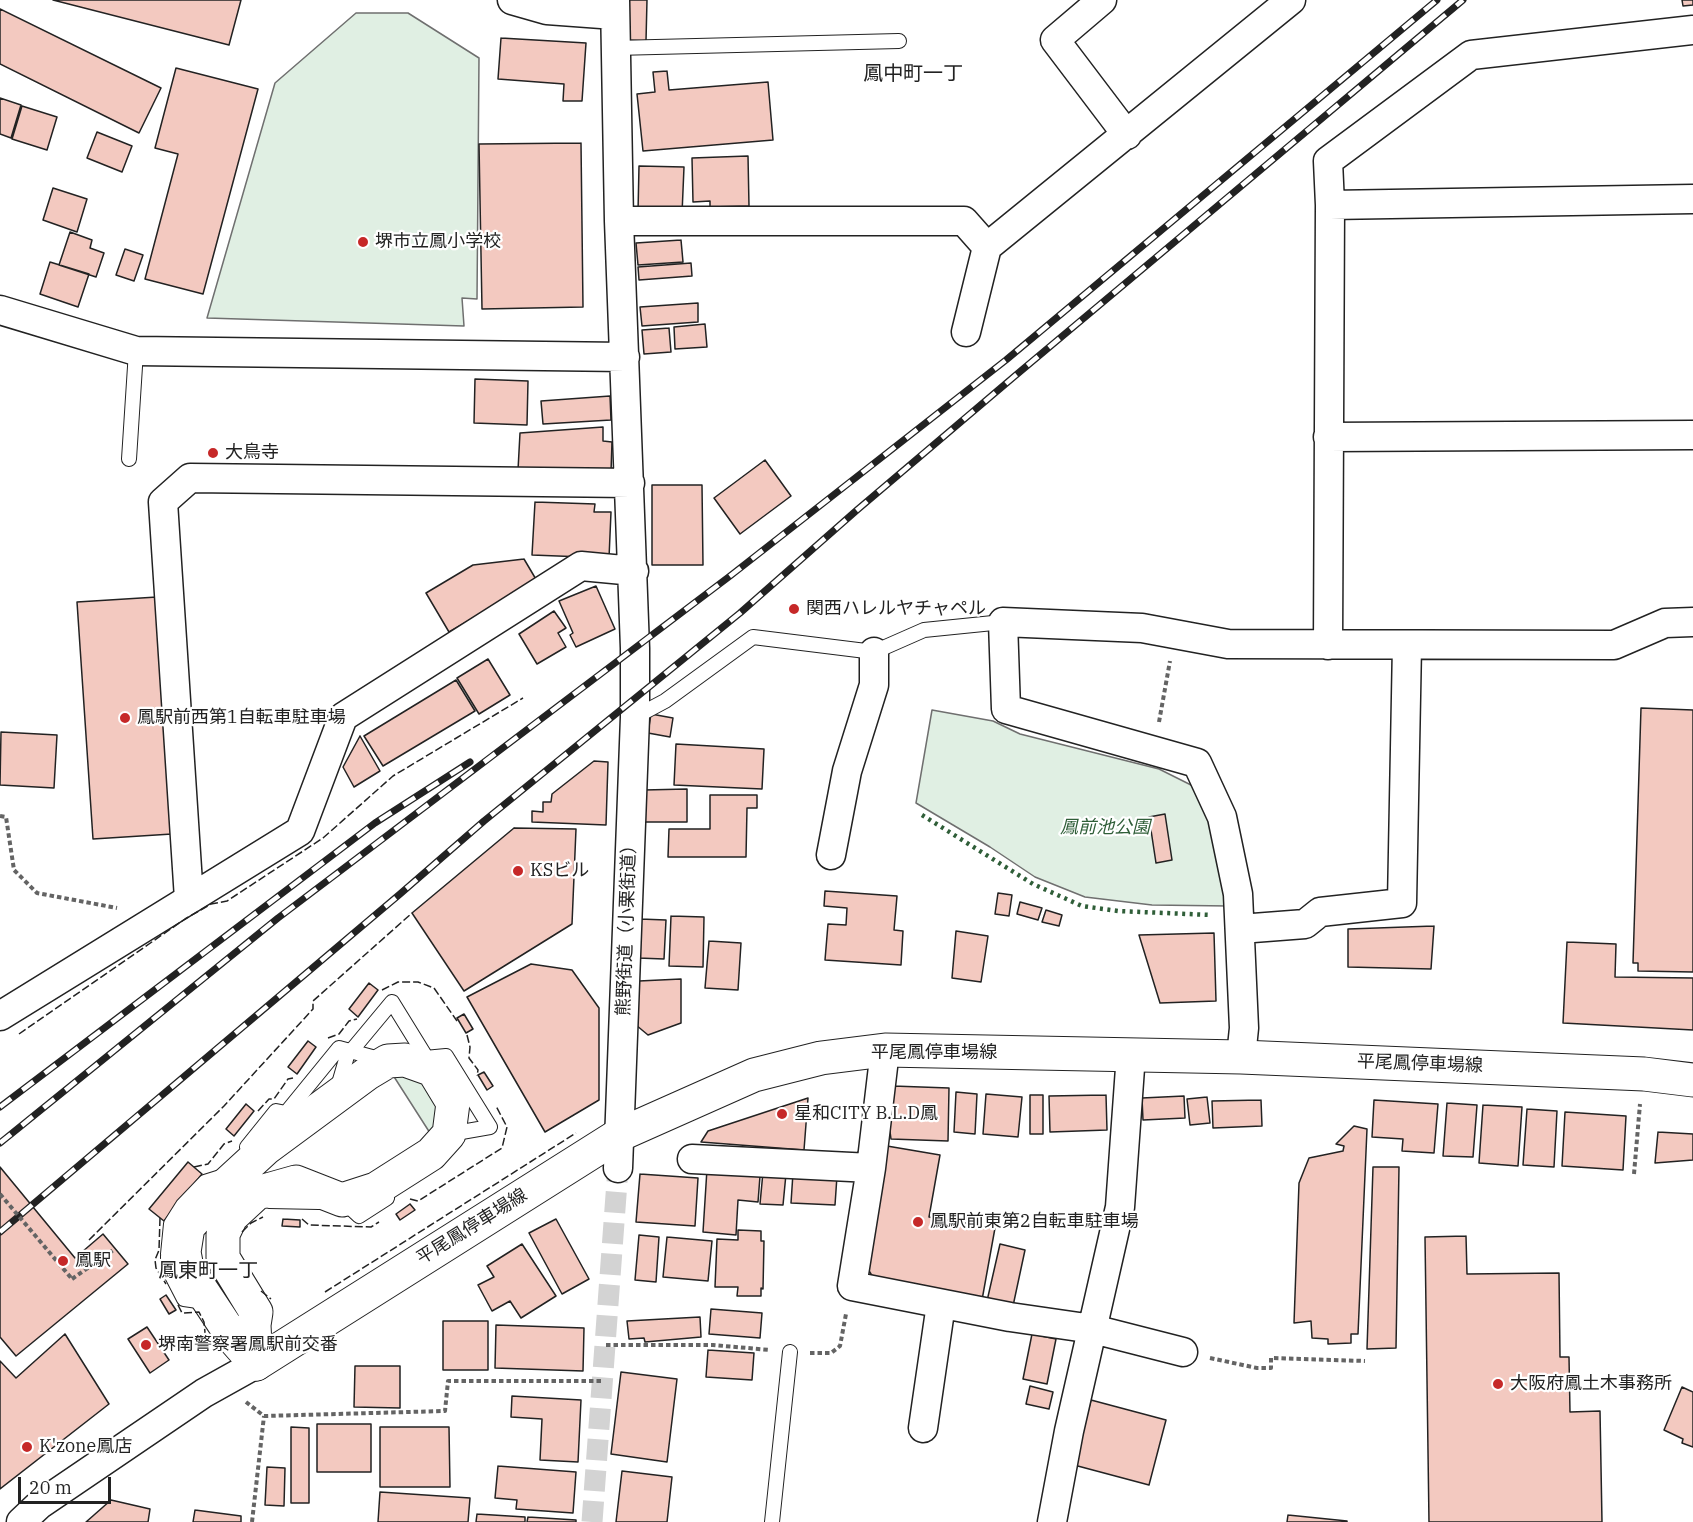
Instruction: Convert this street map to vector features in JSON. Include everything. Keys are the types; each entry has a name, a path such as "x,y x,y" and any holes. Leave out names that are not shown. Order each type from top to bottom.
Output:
{"main road":[{"name":"平尾鳳停車場線","path":"256,1364 619,1134 754,1075 821,1058 885,1050 1131,1054 1644,1074 1693,1080"},
{"path":"236,1182 257,1193 296,1182 342,1200 376,1189 436,1153 453,1103 413,1063 368,1073 335,1097 236,1182 188,1227 184,1252 187,1268 234,1339 256,1364"},
{"path":"236,1182 222,1234 223,1258 256,1312 254,1325 256,1364"}],"street":[{"path":"0,1016 300,831 343,717 582,566 634,571 619,221 615,8 547,10 512,0"},
{"path":"1102,0 1055,40 1127,135"},
{"path":"966,332 987,248 1291,0"},
{"path":"1328,645 1330,205 1328,161 1471,55 1693,30"},
{"path":"1330,205 1693,199"},
{"path":"619,221 964,221 987,248"},
{"path":"0,310 136,351 625,357"},
{"path":"1328,436 1693,435"},
{"path":"189,899 163,502 190,478 630,483"},
{"name":"熊野街道（小栗街道）","path":"618,1168 635,717 634,571"},
{"path":"1241,1057 1244,1028 1238,894 1222,817 1197,763 1006,709 1003,622 1142,628 1228,644 1614,645 1665,623 1693,622"},
{"path":"1240,929 1305,924 1320,912 1402,903 1407,645"},
{"path":"831,855 847,771 874,685 874,652"},
{"path":"885,1050 871,1168 852,1286 1010,1317 1093,1329 1183,1352"},
{"path":"1052,1522 1069,1431 1120,1207 1131,1054"},
{"path":"692,1159 871,1168"},
{"path":"924,1428 941,1304"},
{"path":"21,1522 39,1505 204,1393 256,1364"}],"lane":[{"path":"615,48 898,41"},
{"path":"129,459 136,351"},
{"path":"635,717 665,701 753,637 874,652 924,630 1003,622"},
{"path":"236,1182 286,1113 339,1048 351,1051 413,1063 392,1002 351,1051 347,1056 335,1097"},
{"path":"236,1182 276,1111 286,1113"},
{"path":"210,1302 184,1299 168,1268 171,1224 183,1205 205,1182 236,1182"},
{"path":"342,1200 359,1216 409,1184"},
{"path":"168,1256 188,1227"},
{"path":"772,1522 790,1352"}],"path":[{"path":"1153,751 1176,634"},
{"path":"0,816 6,817 14,870 38,893 128,910 144,927"},
{"path":"1635,1174 1644,1074"},
{"path":"0,1194 72,1279 115,1249"},
{"path":"606,1345 713,1344 790,1352 831,1353 840,1346 852,1286"},
{"path":"1183,1352 1257,1368 1270,1368 1271,1358 1365,1361"},
{"path":"245,1402 264,1416 445,1411 448,1381 603,1381"},
{"path":"252,1522 264,1416"}],"green space":[{"path":"356,13 408,13 479,58 477,299 462,298 464,326 207,318 275,83"},
{"name":"鳳前池公園","path":"932,710 993,721 1020,734 1159,769 1199,789 1213,825 1229,906 1152,905 1085,897 1035,877 916,803"},
{"path":"391,1072 422,1079 435,1098 437,1111 435,1124 430,1133"}],"building":[{"path":"53,0 241,0 229,45"},
{"path":"627,0 647,0 646,41 627,40"},
{"path":"1682,0 1693,0 1693,5 1683,6"},
{"path":"0,9 161,88 139,133 0,64"},
{"path":"501,38 586,43 582,101 563,101 564,84 498,79"},
{"path":"176,68 258,89 203,294 145,279 178,154 155,148"},
{"path":"667,71 669,90 768,82 773,140 643,151 637,94 655,92 653,72"},
{"path":"0,98 21,105 11,138 0,134"},
{"path":"22,106 57,117 47,150 12,139"},
{"path":"97,132 132,146 122,172 87,158"},
{"path":"581,143 583,307 482,309 479,144"},
{"path":"748,156 749,206 710,207 710,201 693,202 692,158"},
{"path":"639,166 684,167 682,214 638,212"},
{"path":"53,188 87,199 77,232 43,220"},
{"path":"70,232 92,240 90,248 104,253 96,277 59,265"},
{"path":"681,240 683,262 638,265 636,243"},
{"path":"125,249 143,255 134,281 116,275"},
{"path":"50,262 89,274 78,307 40,294"},
{"path":"691,263 692,276 639,280 638,267"},
{"path":"698,303 698,322 642,326 640,307"},
{"path":"705,324 707,347 675,349 674,327"},
{"path":"669,328 671,352 644,354 642,330"},
{"path":"475,379 528,381 527,425 474,423"},
{"path":"610,396 611,420 543,424 541,401"},
{"path":"603,427 603,441 612,442 611,472 518,470 520,433"},
{"path":"765,460 791,496 740,534 714,498"},
{"path":"652,485 702,485 703,565 652,565"},
{"path":"535,502 595,504 594,512 611,512 609,558 532,555"},
{"path":"524,559 537,581 449,632 426,593 473,565"},
{"path":"596,586 615,629 576,647 570,635 573,633 559,601"},
{"name":"鳳駅前西第1自転車駐車場","path":"157,597 172,834 93,839 77,602"},
{"path":"554,611 566,628 558,633 566,647 537,664 519,634"},
{"path":"488,659 510,695 479,714 457,678"},
{"path":"456,680 475,711 383,766 364,736"},
{"path":"1641,708 1693,710 1693,972 1638,971 1638,963 1633,963"},
{"path":"651,714 673,718 670,737 648,733"},
{"path":"1,732 57,735 54,788 0,785"},
{"path":"360,736 380,771 354,787 343,767"},
{"path":"676,744 764,749 762,789 674,785"},
{"path":"594,761 608,762 606,825 532,822 532,811 543,812 543,802 551,802 552,794"},
{"path":"687,789 687,822 644,822 644,790"},
{"path":"710,795 757,795 757,808 747,808 746,857 668,857 669,829 710,829"},
{"path":"1165,814 1172,860 1156,863 1149,817"},
{"name":"KSビル","path":"514,828 576,829 572,924 464,991 412,913"},
{"path":"825,891 897,896 894,930 903,931 901,965 825,960 828,924 846,925 847,908 824,906"},
{"path":"998,893 1012,895 1009,916 995,914"},
{"path":"1020,902 1042,908 1038,920 1017,914"},
{"path":"1046,910 1062,915 1059,926 1042,922"},
{"path":"671,916 704,917 703,967 669,966"},
{"path":"640,919 666,920 664,959 638,958"},
{"path":"1434,926 1431,969 1348,967 1348,929"},
{"path":"956,931 988,936 981,982 952,978"},
{"path":"1214,933 1216,1001 1160,1003 1139,935"},
{"path":"709,941 741,943 738,990 705,988"},
{"path":"1567,942 1616,944 1615,977 1693,978 1693,1030 1563,1023"},
{"path":"531,964 572,970 599,1008 599,1100 545,1132 467,997"},
{"path":"681,979 681,1023 648,1035 636,1025 639,981"},
{"path":"369,983 378,990 358,1017 349,1009"},
{"path":"464,1014 473,1029 466,1033 457,1018"},
{"path":"308,1041 316,1047 297,1074 288,1067"},
{"path":"484,1072 493,1086 487,1090 478,1075"},
{"path":"893,1086 949,1088 948,1141 891,1139 889,1124"},
{"path":"956,1092 977,1094 975,1134 954,1132"},
{"path":"986,1094 1022,1097 1018,1137 983,1134"},
{"path":"1030,1095 1043,1095 1043,1134 1030,1134"},
{"path":"1106,1095 1107,1130 1050,1132 1049,1096"},
{"path":"1184,1096 1185,1118 1143,1120 1142,1098"},
{"path":"1207,1097 1210,1123 1190,1125 1187,1099"},
{"name":"星和CITY B.L.D鳳","path":"808,1098 804,1150 701,1142 708,1131"},
{"path":"1261,1100 1262,1126 1213,1128 1212,1101"},
{"path":"1374,1100 1438,1104 1434,1153 1402,1151 1403,1139 1372,1137"},
{"path":"1447,1103 1477,1105 1473,1157 1443,1156"},
{"path":"246,1104 254,1111 234,1136 226,1129"},
{"path":"1483,1105 1522,1107 1518,1166 1479,1163"},
{"path":"1527,1109 1557,1111 1554,1167 1523,1165"},
{"path":"1565,1112 1626,1116 1623,1170 1562,1166"},
{"path":"1354,1126 1367,1129 1358,1334 1351,1334 1351,1343 1328,1344 1328,1339 1312,1338 1311,1321 1294,1323 1299,1183 1309,1158 1343,1151 1344,1146 1336,1144"},
{"path":"1658,1132 1693,1134 1693,1160 1655,1163"},
{"name":"鳳駅前東第2自転車駐車場","path":"887,1146 940,1155 929,1217 995,1228 982,1300 876,1282 866,1266"},
{"path":"188,1162 202,1174 164,1221 149,1209"},
{"name":"鳳駅","path":"0,1167 75,1258 103,1234 128,1264 16,1356 0,1337"},
{"path":"1373,1167 1399,1167 1396,1348 1367,1349"},
{"path":"707,1169 760,1176 758,1202 738,1200 736,1235 703,1232"},
{"path":"763,1172 786,1174 783,1205 760,1204"},
{"path":"793,1173 837,1176 835,1205 791,1203"},
{"path":"640,1174 698,1178 695,1226 636,1222"},
{"path":"410,1204 415,1210 400,1220 396,1214"},
{"path":"283,1219 300,1220 300,1227 282,1226"},
{"path":"556,1219 589,1279 562,1294 529,1233"},
{"path":"738,1230 761,1231 761,1241 764,1241 761,1296 737,1296 738,1287 715,1287 717,1239 738,1240"},
{"path":"639,1235 659,1237 656,1282 635,1280"},
{"name":"大阪府鳳土木事務所","path":"1466,1236 1467,1274 1559,1273 1560,1357 1569,1357 1570,1412 1600,1411 1602,1522 1429,1522 1425,1237"},
{"path":"667,1237 712,1241 708,1281 663,1277"},
{"path":"522,1244 556,1296 521,1318 510,1301 492,1311 478,1285 494,1277 487,1266"},
{"path":"1000,1244 1025,1250 1013,1306 987,1301"},
{"path":"166,1295 176,1310 169,1314 160,1299"},
{"path":"711,1309 762,1313 760,1338 709,1334"},
{"path":"700,1317 701,1337 645,1342 644,1338 629,1339 627,1321"},
{"path":"443,1321 488,1321 488,1370 443,1370"},
{"path":"496,1325 584,1328 583,1371 495,1368"},
{"name":"堺南警察署鳳駅前交番","path":"147,1327 169,1360 150,1373 128,1339"},
{"name":"K'zone鳳店","path":"65,1334 109,1404 0,1489 0,1361 16,1378"},
{"path":"1032,1334 1056,1339 1047,1384 1023,1379"},
{"path":"708,1350 754,1353 752,1380 706,1377"},
{"path":"355,1366 400,1366 400,1408 354,1407"},
{"path":"621,1372 677,1379 667,1462 611,1454"},
{"path":"1030,1386 1053,1392 1049,1409 1026,1404"},
{"path":"1682,1387 1693,1392 1693,1447 1682,1443 1683,1439 1664,1430"},
{"path":"512,1396 581,1400 578,1462 540,1460 542,1419 511,1417"},
{"path":"1091,1400 1166,1420 1149,1485 1074,1465"},
{"path":"317,1424 371,1424 371,1472 317,1472"},
{"path":"291,1427 309,1428 309,1503 291,1503"},
{"path":"380,1427 449,1427 450,1487 380,1487"},
{"path":"498,1466 576,1472 573,1513 516,1509 517,1500 495,1498"},
{"path":"267,1467 285,1468 284,1506 265,1505"},
{"path":"622,1471 672,1477 667,1522 616,1522"},
{"path":"380,1492 470,1498 468,1522 378,1522"},
{"path":"111,1500 150,1509 148,1522 86,1522"},
{"path":"195,1510 241,1516 241,1522 193,1522"},
{"path":"477,1514 525,1517 525,1522 476,1522"},
{"path":"1288,1515 1347,1521 1347,1522 1287,1522"},
{"path":"528,1517 576,1520 576,1522 527,1522"}],"tunnel":[{"path":"592,1522 618,1168"}],"railway":[{"path":"0,1143 278,918 730,576 1006,360 1437,0"},
{"path":"0,1232 484,821 740,613 1016,375 1463,0"},
{"path":"0,1107 375,823 470,762"}],"hedge":[{"path":"922,815 1033,884 1082,906 1118,911 1211,915"}],"fence":[{"path":"19,1034 185,919 211,904 227,901 323,838 393,776 523,698"},
{"path":"89,1240 224,1106 313,1009 313,1001 412,913"},
{"path":"382,990 398,982 418,982 434,988 457,1021"},
{"path":"328,1038 339,1034 349,1021 357,1019"},
{"path":"467,1035 470,1047 469,1058 478,1070 477,1076"},
{"path":"258,1111 269,1099 274,1099 288,1079 293,1078"},
{"path":"410,1199 418,1201 502,1148 507,1127 496,1106"},
{"path":"325,1292 576,1133"},
{"path":"194,1167 208,1164 224,1144 232,1141"},
{"path":"242,1232 251,1223 263,1217"},
{"path":"160,1218 159,1250 155,1260 156,1268 166,1284"},
{"path":"302,1219 309,1225 371,1227 379,1222"},
{"path":"261,1291 271,1299"},
{"path":"178,1305 182,1313 199,1312 204,1322 206,1343"}],"place":[{"name":"堺市立鳳小学校","path":"363,242"},
{"name":"大鳥寺","path":"213,453"},
{"name":"関西ハレルヤチャペル","path":"794,609"},
{"name":"鳳駅前西第1自転車駐車場","path":"125,718"},
{"name":"KSビル","path":"518,871"},
{"name":"星和CITY B.L.D鳳","path":"782,1114"},
{"name":"鳳駅前東第2自転車駐車場","path":"918,1222"},
{"name":"鳳駅","path":"63,1261"},
{"name":"堺南警察署鳳駅前交番","path":"146,1345"},
{"name":"大阪府鳳土木事務所","path":"1498,1384"},
{"name":"K'zone鳳店","path":"27,1447"}],"district":[{"name":"鳳中町一丁","path":"913,74"},
{"name":"鳳東町一丁","path":"208,1271"}]}
